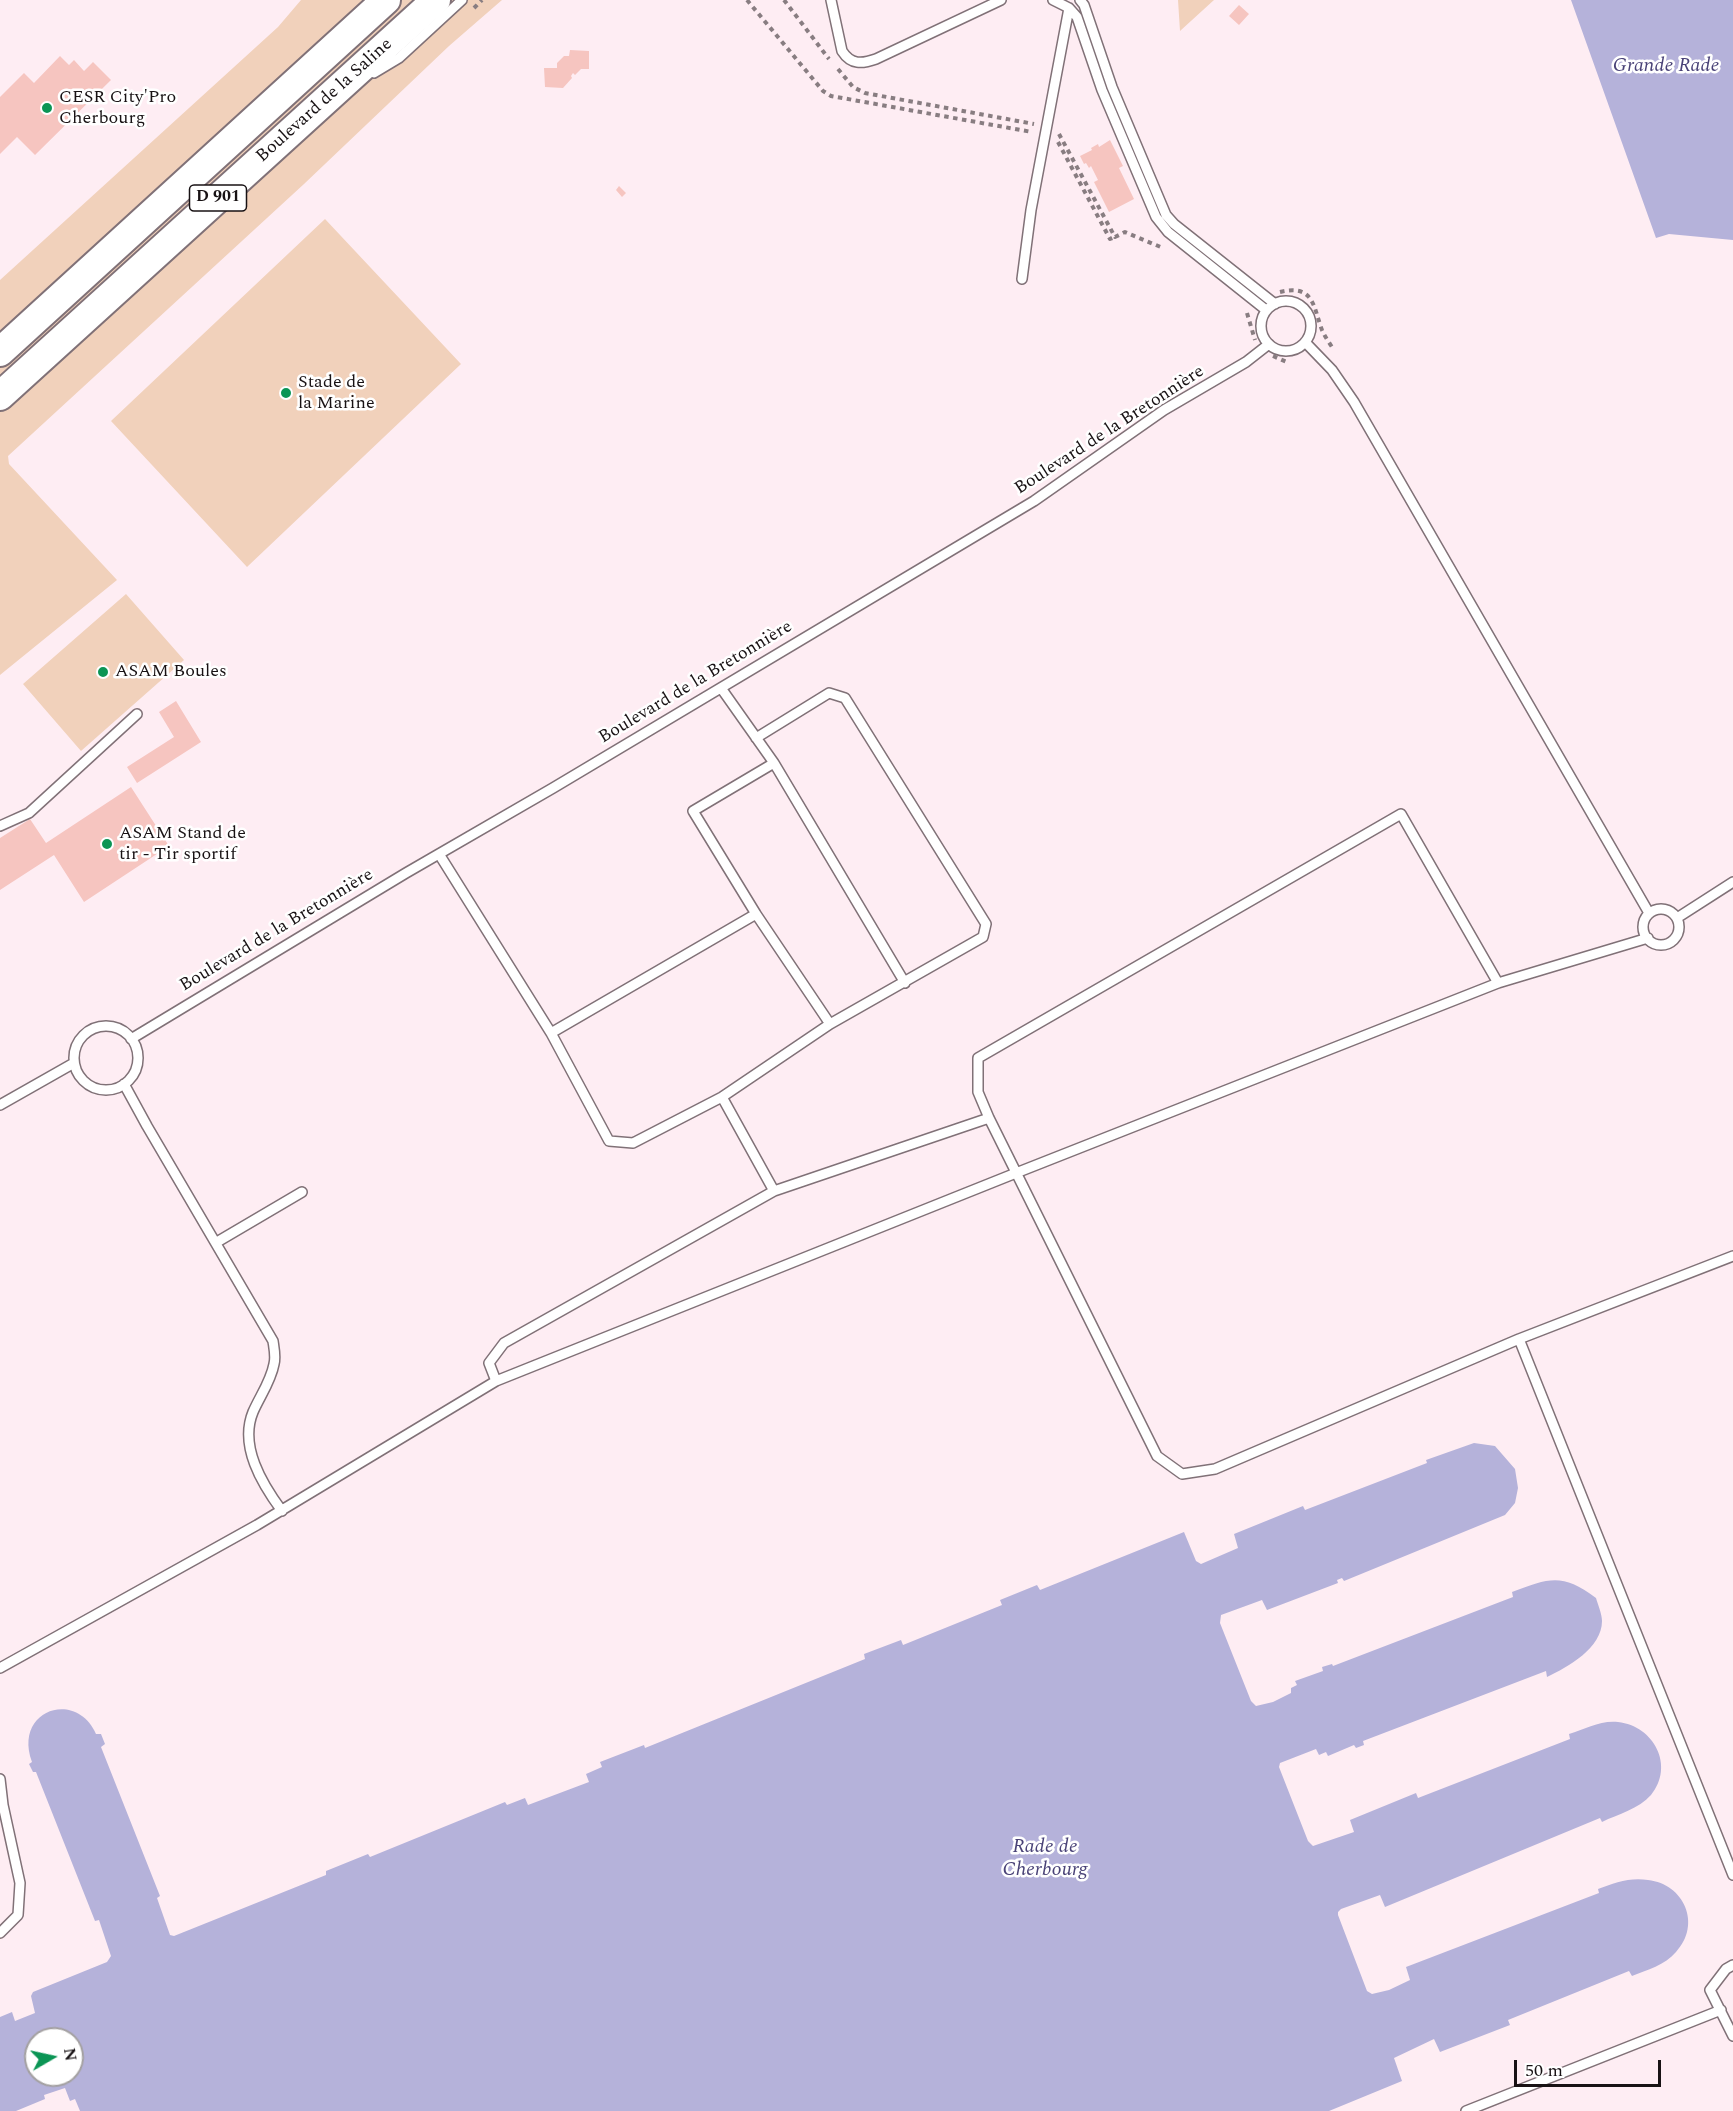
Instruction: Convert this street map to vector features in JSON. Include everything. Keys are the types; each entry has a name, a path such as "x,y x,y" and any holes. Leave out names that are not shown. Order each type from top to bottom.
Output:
{"main road":[{"name":"Boulevard de la Saline","path":"0,352 386,0"},
{"name":"Boulevard de la Saline","path":"0,396 436,0"}],"lane":[{"path":"323,103 399,58 462,0"},
{"path":"831,0 842,51 847,59 854,62 876,59 1001,0"},
{"path":"1053,0 1069,8 1077,17 1102,90 1156,217 1168,232 1266,310"},
{"path":"1080,0 1084,5 1135,145 1166,216 1275,303"},
{"path":"1022,279 1031,210 1069,8"},
{"path":"1288,301 1296,303 1308,314 1310,330 1305,342 1296,349 1279,350 1269,344 1262,334 1261,326 1266,310 1275,303 1288,301"},
{"path":"1305,342 1332,370 1354,402 1649,913"},
{"name":"Boulevard de la Bretonnière","path":"131,1039 1034,501 1164,410 1246,362 1269,344"},
{"path":"721,688 774,763 905,983"},
{"path":"439,854 551,1034 609,1141 633,1143 722,1097 830,1024 983,937 986,924 845,698 830,693 756,738"},
{"path":"0,826 29,813 137,714"},
{"path":"774,763 693,811 756,914 830,1024"},
{"path":"1497,983 1401,814 978,1058 978,1092 989,1118 1157,1456 1182,1474 1215,1469 1519,1339 1733,1256"},
{"path":"1677,918 1733,882"},
{"path":"1664,909 1677,918 1678,929 1674,939 1669,942 1658,944 1648,938 1643,928 1649,913 1654,910 1664,909"},
{"path":"551,1034 756,914"},
{"path":"0,1668 282,1511 496,1381 1497,983 1648,938"},
{"path":"104,1026 115,1028 131,1039 138,1058 132,1077 115,1089 93,1088 84,1082 74,1063 74,1052 78,1042 85,1034 94,1028 104,1026"},
{"path":"0,1104 74,1063"},
{"path":"124,1084 273,1341 275,1362 252,1414 248,1437 256,1468 268,1492 282,1511"},
{"path":"722,1097 774,1191"},
{"path":"496,1381 489,1363 504,1343 774,1191 989,1118"},
{"path":"217,1242 302,1192"},
{"path":"1519,1339 1733,1875"},
{"path":"0,1779 20,1883 18,1915 0,1933"},
{"path":"1733,1965 1726,1969 1710,1990 1733,2036"},
{"path":"1466,2111 1721,2010"}],"path":[{"path":"747,0 823,91 831,96 1045,135 1057,140 1110,239 1120,234"},
{"path":"784,0 845,79 857,90 1039,125"},
{"path":"1054,129 1062,137 1115,237"}],"shaded area":[{"path":"301,0 502,0 449,46 304,184 8,456 9,464 117,580 0,675 0,280 278,27"},
{"path":"1178,0 1214,0 1180,31"},
{"name":"Stade de la Marine","path":"325,219 461,364 247,567 111,421"},
{"name":"ASAM Boules","path":"126,594 184,660 81,751 23,684"}],"water":[{"name":"Grande Rade","path":"1571,0 1733,0 1733,240 1669,234 1656,238"},
{"name":"Rade de Cherbourg","path":"1474,1443 1495,1446 1515,1469 1518,1488 1515,1503 1505,1515 1344,1581 1342,1578 1337,1580 1338,1583 1267,1610 1262,1600 1221,1615 1220,1623 1251,1701 1256,1706 1273,1702 1291,1693 1291,1688 1297,1685 1295,1681 1323,1671 1322,1667 1332,1664 1333,1666 1513,1597 1512,1592 1546,1581 1564,1581 1596,1598 1602,1618 1600,1631 1590,1648 1574,1662 1547,1677 1546,1671 1363,1741 1364,1745 1356,1748 1354,1745 1328,1756 1326,1752 1319,1755 1316,1749 1280,1763 1279,1767 1308,1841 1313,1846 1354,1832 1350,1820 1416,1793 1418,1798 1570,1739 1569,1734 1605,1722 1631,1725 1651,1739 1661,1760 1661,1772 1658,1784 1646,1800 1602,1822 1600,1818 1385,1907 1380,1895 1341,1909 1338,1915 1367,1991 1372,1994 1389,1990 1410,1980 1406,1967 1599,1893 1598,1889 1635,1879 1661,1883 1671,1889 1680,1897 1688,1918 1688,1930 1684,1941 1672,1957 1655,1967 1632,1976 1629,1971 1508,2020 1510,2025 1440,2052 1434,2039 1394,2058 1402,2081 1329,2111 80,2111 75,2099 70,2101 65,2088 44,2095 45,2099 16,2111 0,2111 0,2017 12,2012 15,2021 35,2013 31,1996 33,1992 107,1962 111,1956 99,1920 95,1921 36,1772 33,1772 29,1764 32,1762 28,1744 31,1729 39,1718 49,1712 62,1709 75,1712 87,1720 96,1734 101,1734 105,1744 101,1747 160,1896 157,1898 170,1935 174,1936 326,1875 326,1871 368,1854 370,1857 505,1802 507,1805 525,1798 528,1805 589,1782 586,1774 602,1767 600,1762 644,1745 645,1748 865,1659 864,1654 901,1640 903,1645 1002,1605 1000,1600 1037,1585 1040,1590 1184,1532 1196,1561 1201,1564 1238,1548 1234,1534 1303,1506 1305,1510 1427,1463 1426,1460"}],"building":[{"path":"1239,5 1249,14 1239,25 1229,16"},
{"path":"570,50 589,51 589,69 581,69 575,75 573,73 572,78 563,88 545,87 544,68 557,68 557,63 564,56 569,56"},
{"name":"CESR City'Pro Cherbourg","path":"60,56 69,65 74,60 84,71 93,62 111,80 35,155 17,137 0,154 0,97 24,73 34,83"},
{"path":"1110,140 1123,166 1119,168 1134,199 1109,212 1094,182 1098,180 1091,166 1089,168 1086,163 1084,164 1080,156 1098,144 1099,147"},
{"path":"619,186 626,193 622,197 616,190"},
{"path":"176,701 201,742 137,783 127,767 174,737 159,712"},
{"name":"ASAM Stand de tir - Tir sportif","path":"131,787 169,846 84,902 54,855 0,890 0,838 30,819 46,843"}],"place":[{"name":"CESR City'Pro Cherbourg","path":"47,108"},
{"name":"Stade de la Marine","path":"286,393"},
{"name":"ASAM Boules","path":"103,672"},
{"name":"ASAM Stand de tir - Tir sportif","path":"107,844"}]}
